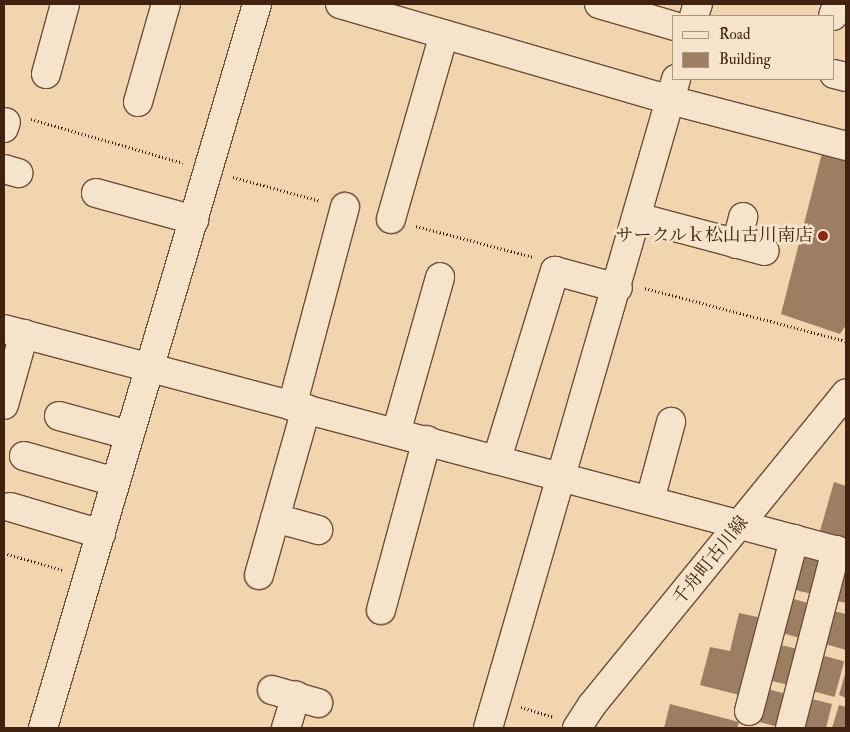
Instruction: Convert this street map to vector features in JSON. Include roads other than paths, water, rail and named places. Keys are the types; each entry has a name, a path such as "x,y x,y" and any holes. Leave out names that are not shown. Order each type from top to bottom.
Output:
{"street":[{"path":"46,74 66,4"},
{"path":"138,102 166,4"},
{"path":"43,728 257,4"},
{"path":"340,4 444,34 673,90 846,146"},
{"path":"599,4 672,25"},
{"path":"391,219 444,34"},
{"path":"488,728 619,285 673,90"},
{"path":"96,193 194,220"},
{"path":"259,575 275,518 345,207"},
{"path":"638,217 765,251"},
{"path":"736,244 743,217"},
{"path":"497,459 554,271 619,285"},
{"path":"396,433 440,277"},
{"path":"4,405 14,331 149,369 426,440 841,552 790,728"},
{"name":"千舟町古川線","path":"578,727 592,705 846,394"},
{"path":"59,416 129,435"},
{"path":"650,500 670,422"},
{"path":"381,610 426,440"},
{"path":"24,456 115,482"},
{"path":"10,507 101,534"},
{"path":"275,518 318,530"},
{"path":"749,710 794,538"},
{"path":"286,728 295,696"}],"place":[{"name":"サークルｋ松山古川南店","path":"823,236"}]}
